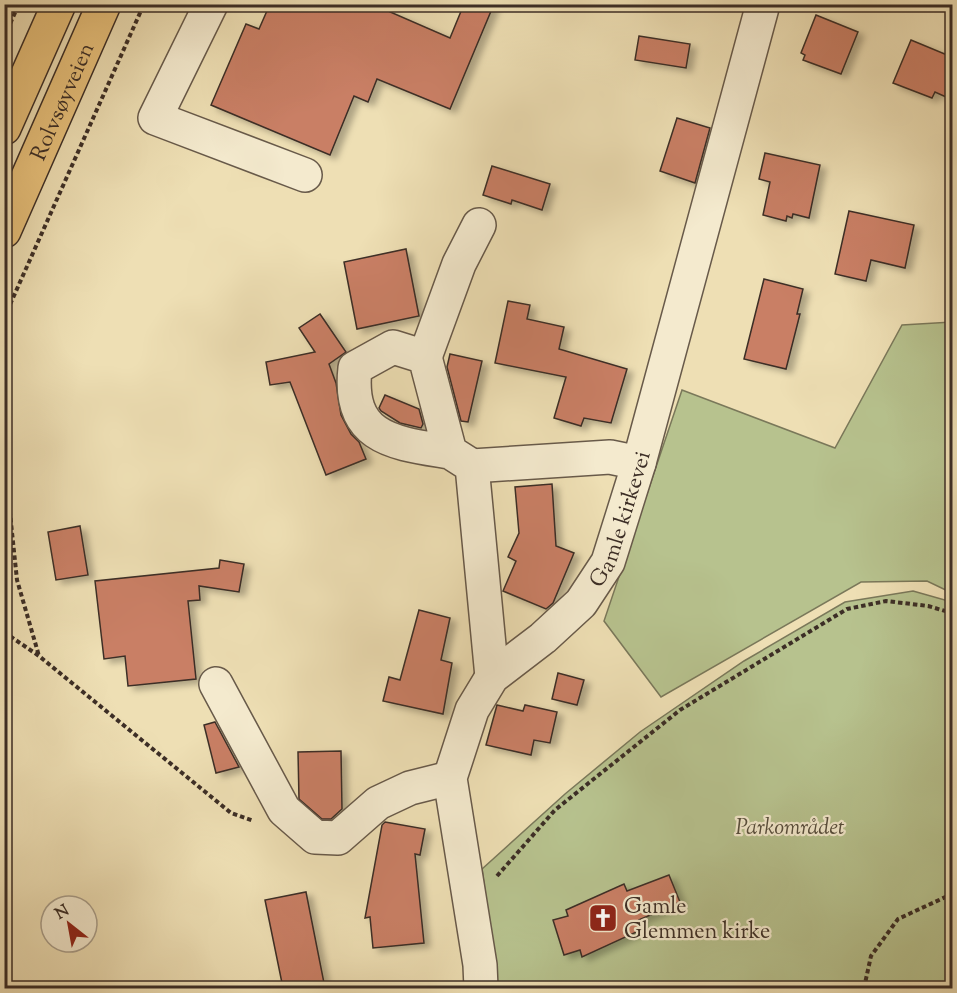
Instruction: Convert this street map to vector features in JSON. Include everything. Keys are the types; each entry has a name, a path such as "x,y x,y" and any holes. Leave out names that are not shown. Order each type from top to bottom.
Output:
{"main road":[{"name":"Rolvsøyveien","path":"4,128 59,4"},
{"name":"Rolvsøyveien","path":"4,231 104,4"}],"street":[{"path":"211,4 155,118 305,175"},
{"name":"Gamle kirkevei","path":"481,988 480,965 450,778 472,710 492,677 543,638 581,603 608,562 639,463 763,4"},
{"path":"479,225 459,264 425,357 461,459 492,677"},
{"path":"425,357 393,347 356,368 353,387 365,425 392,442 461,459 610,457 639,463"},
{"path":"216,684 284,810 315,837 338,838 378,803 410,788 450,778"}],"path":[{"path":"4,37 19,4"},
{"path":"4,318 144,4"},
{"path":"4,482 7,485 17,580 39,656"},
{"path":"468,897 500,875 555,810 680,710 846,609 886,601 928,606 952,613"},
{"path":"4,632 39,656 231,813 260,824"},
{"path":"864,988 871,956 898,919 952,894"}],"green space":[{"path":"952,322 952,593 927,581 861,582 661,697 604,621 682,390 835,448 902,325"},
{"name":"Parkområdet","path":"913,591 952,602 952,988 498,988 482,869 565,794 640,732 744,661 845,602"}],"building":[{"path":"270,4 372,4 450,38 464,4 494,4 450,109 377,79 368,102 354,96 330,155 211,105 246,24 259,29"},
{"path":"816,15 858,32 841,74 803,60 805,55 801,53"},
{"path":"639,36 690,44 686,68 635,60"},
{"path":"911,40 952,57 952,81 946,97 935,92 932,98 893,83"},
{"path":"677,118 710,128 695,183 660,171"},
{"path":"765,153 820,165 809,218 793,214 792,218 787,216 786,221 763,215 770,182 759,179"},
{"path":"492,166 550,184 542,210 512,200 511,204 483,195"},
{"path":"849,211 914,225 905,268 871,260 866,281 835,274"},
{"path":"406,249 419,316 357,329 344,262"},
{"path":"764,279 803,289 797,314 800,314 786,369 744,359"},
{"path":"508,301 530,305 527,319 564,327 559,349 627,369 611,423 584,418 581,426 554,418 566,377 495,363"},
{"path":"320,314 346,352 329,364 336,383 341,415 351,434 359,442 366,459 326,475 290,382 270,385 266,362 315,352 299,328"},
{"path":"450,354 482,361 468,422 461,421 447,367"},
{"path":"385,395 419,409 423,424 421,428 400,423 381,411 379,408"},
{"path":"552,484 556,546 574,553 553,603 546,609 503,591 516,561 508,557 519,533 515,487"},
{"path":"80,526 88,575 56,580 48,532"},
{"path":"220,560 244,564 239,592 199,586 200,600 188,601 196,679 128,686 125,656 104,659 95,581 219,568"},
{"path":"419,610 450,618 441,660 452,663 443,714 383,701 389,677 400,680"},
{"path":"558,673 584,680 577,705 552,699"},
{"path":"497,705 523,711 525,705 557,712 550,743 534,740 531,755 486,745"},
{"path":"215,722 239,767 216,773 204,725"},
{"path":"341,751 342,809 331,819 322,819 299,799 298,752"},
{"path":"385,822 425,829 420,855 415,854 424,943 373,948 370,917 365,918 382,825"},
{"name":"Gamle Glemmen kirke","path":"669,875 680,902 639,920 643,929 582,957 580,950 564,955 553,920 568,916 566,910 624,884 627,891"},
{"path":"306,892 325,988 283,988 265,900"}],"place":[{"name":"Gamle Glemmen kirke","path":"603,918"}]}
